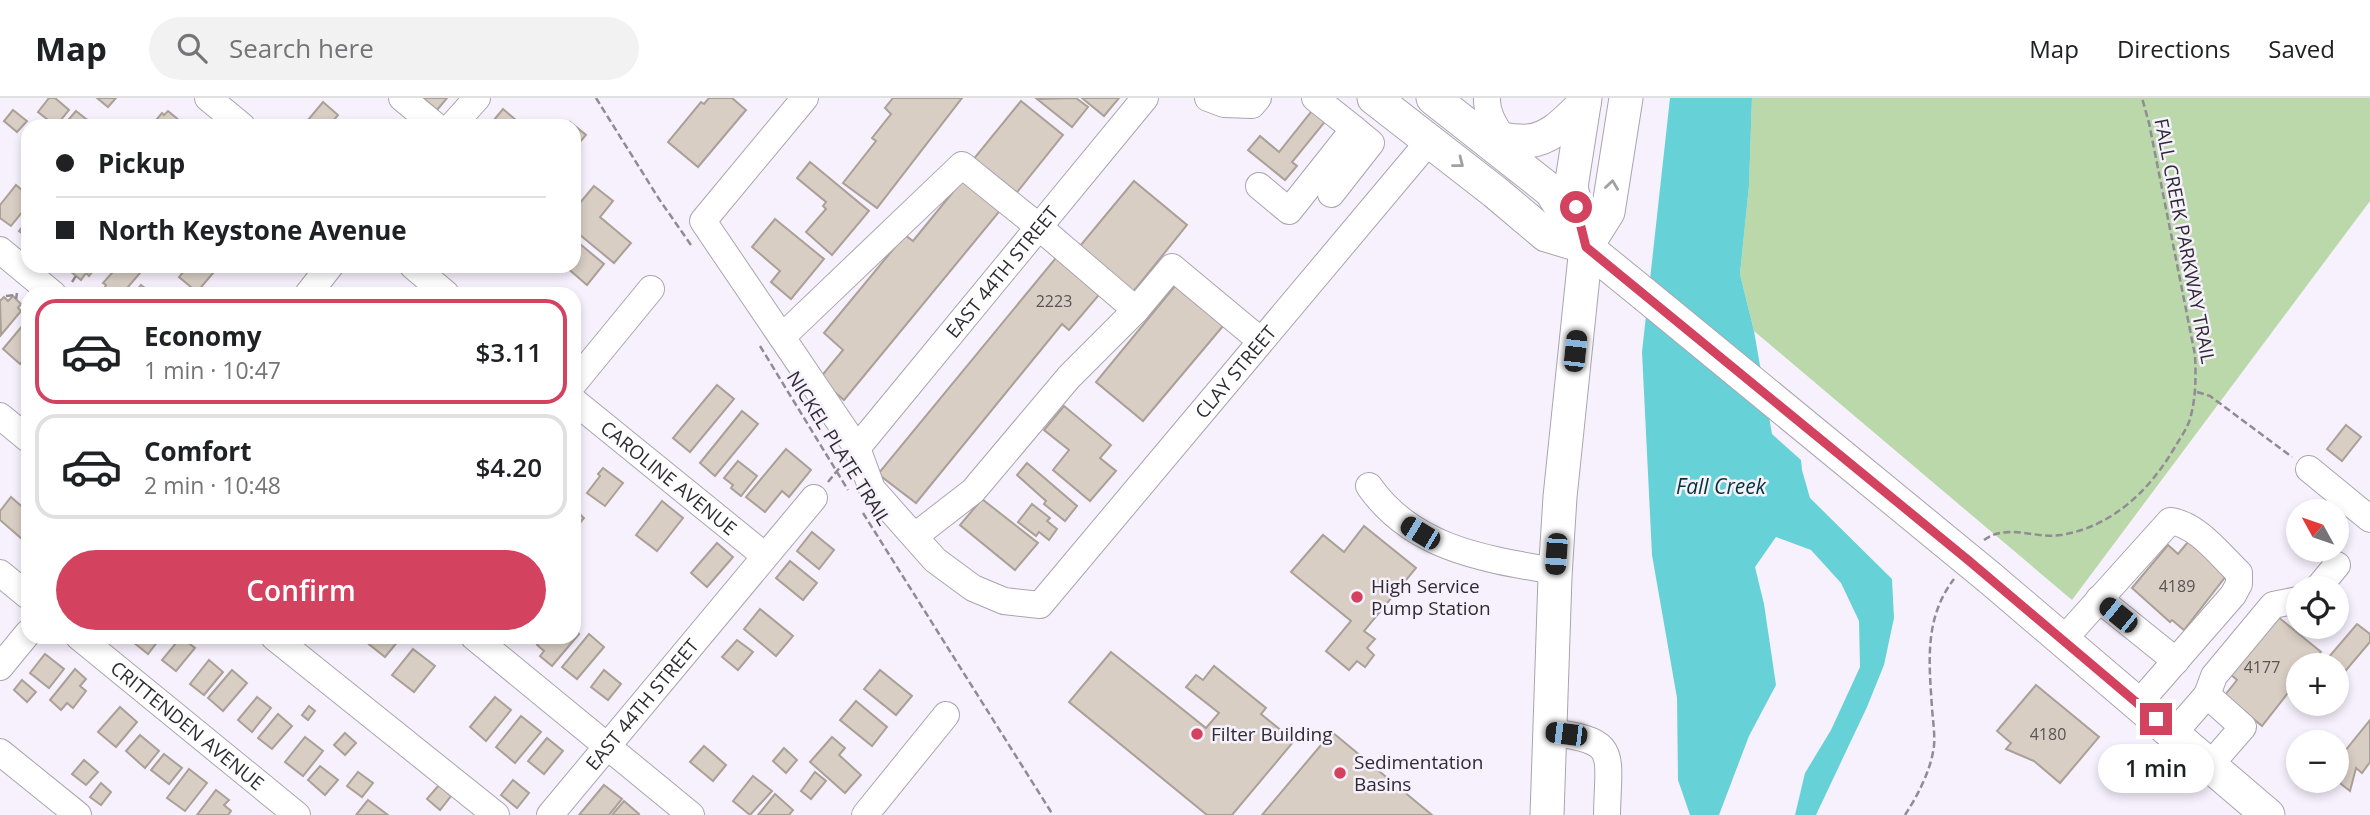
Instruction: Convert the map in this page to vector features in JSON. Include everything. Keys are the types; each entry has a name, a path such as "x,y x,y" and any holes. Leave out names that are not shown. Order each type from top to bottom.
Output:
{"main road":[{"path":"1374,98 1546,235 1586,247"},
{"path":"1433,98 1501,146 1551,191 1586,247 1974,575 2063,640 2268,815"},
{"path":"1586,247 1608,212 1626,98"},
{"path":"1501,146 1540,138 1558,128 1584,101"},
{"path":"1546,815 1555,571 1586,247 1572,187 1584,101"}],"street":[{"path":"208,98 234,119"},
{"path":"402,98 428,119"},
{"path":"458,119 477,98"},
{"path":"805,98 703,221 771,341 857,448 872,489 915,536 973,491 1069,377 1136,310 1172,267 1261,341"},
{"name":"EAST 44TH STREET","path":"857,448 1145,98"},
{"path":"1208,98 1224,104 1252,105 1258,98"},
{"path":"1259,186 1289,211 1323,187 1354,129 1315,98"},
{"path":"1487,98 1488,111 1501,146"},
{"name":"CLAY STREET","path":"915,536 935,560 973,588 1004,601 1040,605 1430,140"},
{"path":"771,341 962,165 1136,310"},
{"path":"1323,187 1362,220"},
{"path":"0,250 21,267"},
{"path":"28,273 45,287"},
{"path":"314,287 324,273"},
{"path":"421,273 438,287"},
{"path":"581,374 651,289"},
{"name":"CAROLINE AVENUE","path":"581,407 765,556"},
{"path":"0,416 21,433"},
{"path":"2309,469 2370,519"},
{"path":"1369,486 1379,500 1408,525 1432,540 1466,554 1555,571"},
{"name":"EAST 44TH STREET","path":"550,815 814,498"},
{"path":"2063,640 2170,521 2181,522 2195,531 2239,573 2239,584 2233,595 2138,704"},
{"path":"2328,576 2337,565"},
{"path":"0,573 21,590"},
{"path":"2099,599 2176,661"},
{"path":"2174,734 2207,695 2214,676 2273,605 2286,602"},
{"path":"0,667 21,642"},
{"name":"CRITTENDEN AVENUE","path":"88,644 297,815"},
{"path":"283,644 496,815"},
{"path":"483,644 691,815"},
{"path":"2207,695 2243,727 2210,765"},
{"path":"865,815 946,715"},
{"path":"1549,732 1582,736 1602,747 1608,758 1607,815"},
{"path":"0,752 78,815"}],"path":[{"path":"596,98 659,199 697,253"},
{"name":"FALL CREEK PARKWAY TRAIL","path":"1982,541 1993,533 2006,531 2058,535 2088,529 2112,516 2133,501 2164,467 2190,422 2196,392 2195,355 2149,123 2141,98"},
{"path":"6,296 16,295"},
{"name":"NICKEL PLATE TRAIL","path":"771,341 851,495"},
{"path":"2196,392 2210,396 2309,469"},
{"path":"814,498 857,448"},
{"name":"NICKEL PLATE TRAIL","path":"858,506 1054,815"},
{"path":"1905,815 1919,790 1933,752 1930,650 1932,619 1974,575"}],"green space":[{"path":"1752,98 2370,98 2370,201 2072,600 1754,331 1740,274 1749,186"}],"water":[{"name":"Fall Creek","path":"1670,98 1752,98 1749,186 1740,274 1754,331 1772,434 1801,460 1810,498 1892,579 1894,618 1884,665 1816,815 1795,815 1805,773 1831,730 1860,667 1859,621 1841,583 1811,550 1776,537 1755,567 1764,604 1776,685 1749,736 1719,815 1690,815 1678,780 1677,698 1652,555 1642,352"}],"building":[{"path":"49,98 55,98 69,110 62,119 47,119 38,112"},
{"path":"97,98 116,98 108,107"},
{"path":"423,98 447,98 437,110"},
{"path":"709,98 732,98 746,110 698,167 668,142 701,102 704,104"},
{"path":"893,98 962,98 877,208 843,183 876,141 872,138 891,114 885,108"},
{"path":"1076,98 1088,107 1072,127 1037,99"},
{"path":"1082,98 1119,98 1104,116"},
{"path":"1021,101 1063,135 1014,196 972,161"},
{"path":"323,102 338,115 335,119 309,119"},
{"path":"1315,107 1328,118 1292,162 1297,166 1285,180 1248,150 1260,136 1279,152"},
{"path":"503,109 515,119 495,119"},
{"path":"13,110 24,119 21,119 21,128 17,132 4,121"},
{"path":"76,111 86,119 69,119"},
{"path":"168,111 178,119 157,119 162,113 164,115"},
{"path":"810,162 869,211 832,255 806,232 826,209 823,206 826,202 797,178"},
{"path":"966,176 1003,207 844,400 819,379 843,350 824,333 905,235 913,241"},
{"path":"1134,181 1187,225 1133,292 1075,252"},
{"path":"16,185 21,189 21,214 11,226 0,218 0,205"},
{"path":"594,186 613,201 600,217 631,243 614,263 581,236 581,202"},
{"path":"775,219 824,259 791,299 771,282 780,271 752,247"},
{"path":"581,245 604,264 587,285 573,273 581,273"},
{"path":"1060,253 1104,289 1069,330 1062,324 916,503 878,474"},
{"path":"72,273 86,273 81,280"},
{"path":"112,273 140,273 128,287 105,287 103,283"},
{"path":"182,273 213,273 201,287 191,287 179,277"},
{"path":"1175,286 1223,326 1143,421 1096,382"},
{"path":"13,296 21,304 18,308 21,311 1,335 0,301 4,297 8,301"},
{"path":"21,327 20,364 3,349"},
{"path":"717,385 734,399 690,452 673,438"},
{"path":"1064,406 1111,445 1100,458 1116,471 1090,501 1053,470 1069,450 1044,430"},
{"path":"742,411 758,424 715,476 700,463"},
{"path":"2346,425 2361,437 2342,461 2327,449"},
{"path":"786,449 811,470 789,497 782,491 765,512 746,497"},
{"path":"738,461 757,476 741,496 724,478"},
{"path":"1027,463 1077,506 1065,521 1044,504 1046,501 1017,475"},
{"path":"603,468 623,483 605,506 587,493"},
{"path":"11,497 21,506 21,538 0,520 0,511"},
{"path":"982,499 1038,543 1015,570 960,525"},
{"path":"662,501 683,518 657,551 636,535"},
{"path":"1032,504 1050,518 1047,521 1057,529 1049,540 1039,532 1036,536 1018,522"},
{"name":"High Service Pump Station","path":"1364,526 1416,568 1364,631 1375,639 1367,648 1374,655 1365,667 1357,661 1349,670 1326,651 1351,621 1291,572 1323,535 1344,552"},
{"path":"812,532 834,550 819,569 797,551"},
{"path":"2188,542 2226,576 2184,630 2172,620 2170,622 2132,588 2168,545 2178,554"},
{"path":"717,543 733,557 707,587 691,573"},
{"path":"790,561 817,583 803,600 776,578"},
{"path":"760,609 793,636 776,656 744,629"},
{"path":"2272,612 2286,623 2286,639 2305,639 2321,652 2286,653 2286,695 2262,726 2225,695 2237,680 2224,669"},
{"path":"2357,624 2370,634 2370,642 2349,667 2349,653 2332,653 2344,639 2349,639 2349,633"},
{"path":"589,634 604,647 577,679 562,667"},
{"path":"737,640 753,652 738,670 722,657"},
{"path":"136,644 156,644 148,654"},
{"path":"175,644 190,644 195,648 176,671 162,660"},
{"path":"369,644 396,644 385,657"},
{"path":"571,644 552,666 540,656 544,651 537,645"},
{"path":"413,649 435,666 414,692 392,675"},
{"name":"Filter Building","path":"1111,652 1206,728 1219,713 1186,687 1196,675 1203,680 1214,666 1266,708 1261,714 1294,741 1232,815 1207,815 1069,702"},
{"path":"45,654 64,669 49,688 30,673"},
{"path":"209,660 223,672 204,695 190,684"},
{"path":"75,669 86,679 80,686 86,691 73,708 67,703 61,710 50,700"},
{"path":"232,670 247,683 223,711 208,698"},
{"path":"604,670 621,684 608,700 591,687"},
{"path":"880,670 912,696 896,715 864,689"},
{"path":"22,680 36,692 27,702 14,690"},
{"path":"2036,685 2099,737 2060,783 2034,761 2006,749 2011,743 1997,731"},
{"path":"257,697 271,708 252,732 238,720"},
{"path":"495,697 511,710 486,741 470,727"},
{"path":"856,701 887,727 872,746 840,720"},
{"path":"309,706 315,711 308,720 302,715"},
{"path":"120,707 137,722 116,747 98,732"},
{"path":"278,714 292,726 272,749 258,738"},
{"path":"521,716 541,732 515,763 496,747"},
{"path":"2370,720 2370,762 2362,773 2356,768 2350,791 2349,790 2349,746"},
{"name":"Sedimentation Basins","path":"1332,732 1432,815 1262,815"},
{"path":"345,733 356,743 345,755 334,745"},
{"path":"140,735 159,751 145,768 126,751"},
{"path":"305,737 323,751 303,776 285,762"},
{"path":"832,737 845,748 839,755 861,775 845,793 810,762"},
{"path":"547,738 563,751 544,774 528,761"},
{"path":"704,746 726,765 713,781 690,762"},
{"path":"784,748 797,760 786,773 773,761"},
{"path":"164,754 182,768 169,784 151,770"},
{"path":"84,760 98,772 86,785 72,774"},
{"path":"320,766 338,780 325,795 308,780"},
{"path":"189,769 207,783 185,811 167,798"},
{"path":"358,772 373,783 362,797 347,786"},
{"path":"815,772 826,781 811,799 801,791"},
{"path":"753,776 772,791 750,815 733,801"},
{"path":"513,780 529,793 517,808 501,795"},
{"path":"101,783 111,792 101,805 90,797"},
{"path":"439,785 451,796 440,810 427,799"},
{"path":"604,785 622,799 609,815 579,815"},
{"path":"216,790 229,800 224,805 231,811 228,815 197,815"},
{"path":"775,794 793,810 789,815 758,815"},
{"path":"368,800 388,815 356,815"},
{"path":"624,801 639,814 612,815"}],"place":[{"name":"High Service Pump Station","path":"1357,597"},
{"name":"Filter Building","path":"1197,734"},
{"name":"Sedimentation Basins","path":"1340,773"}],"route":[{"path":"1576,207 1586,247 1968,560 2156,719"}]}
